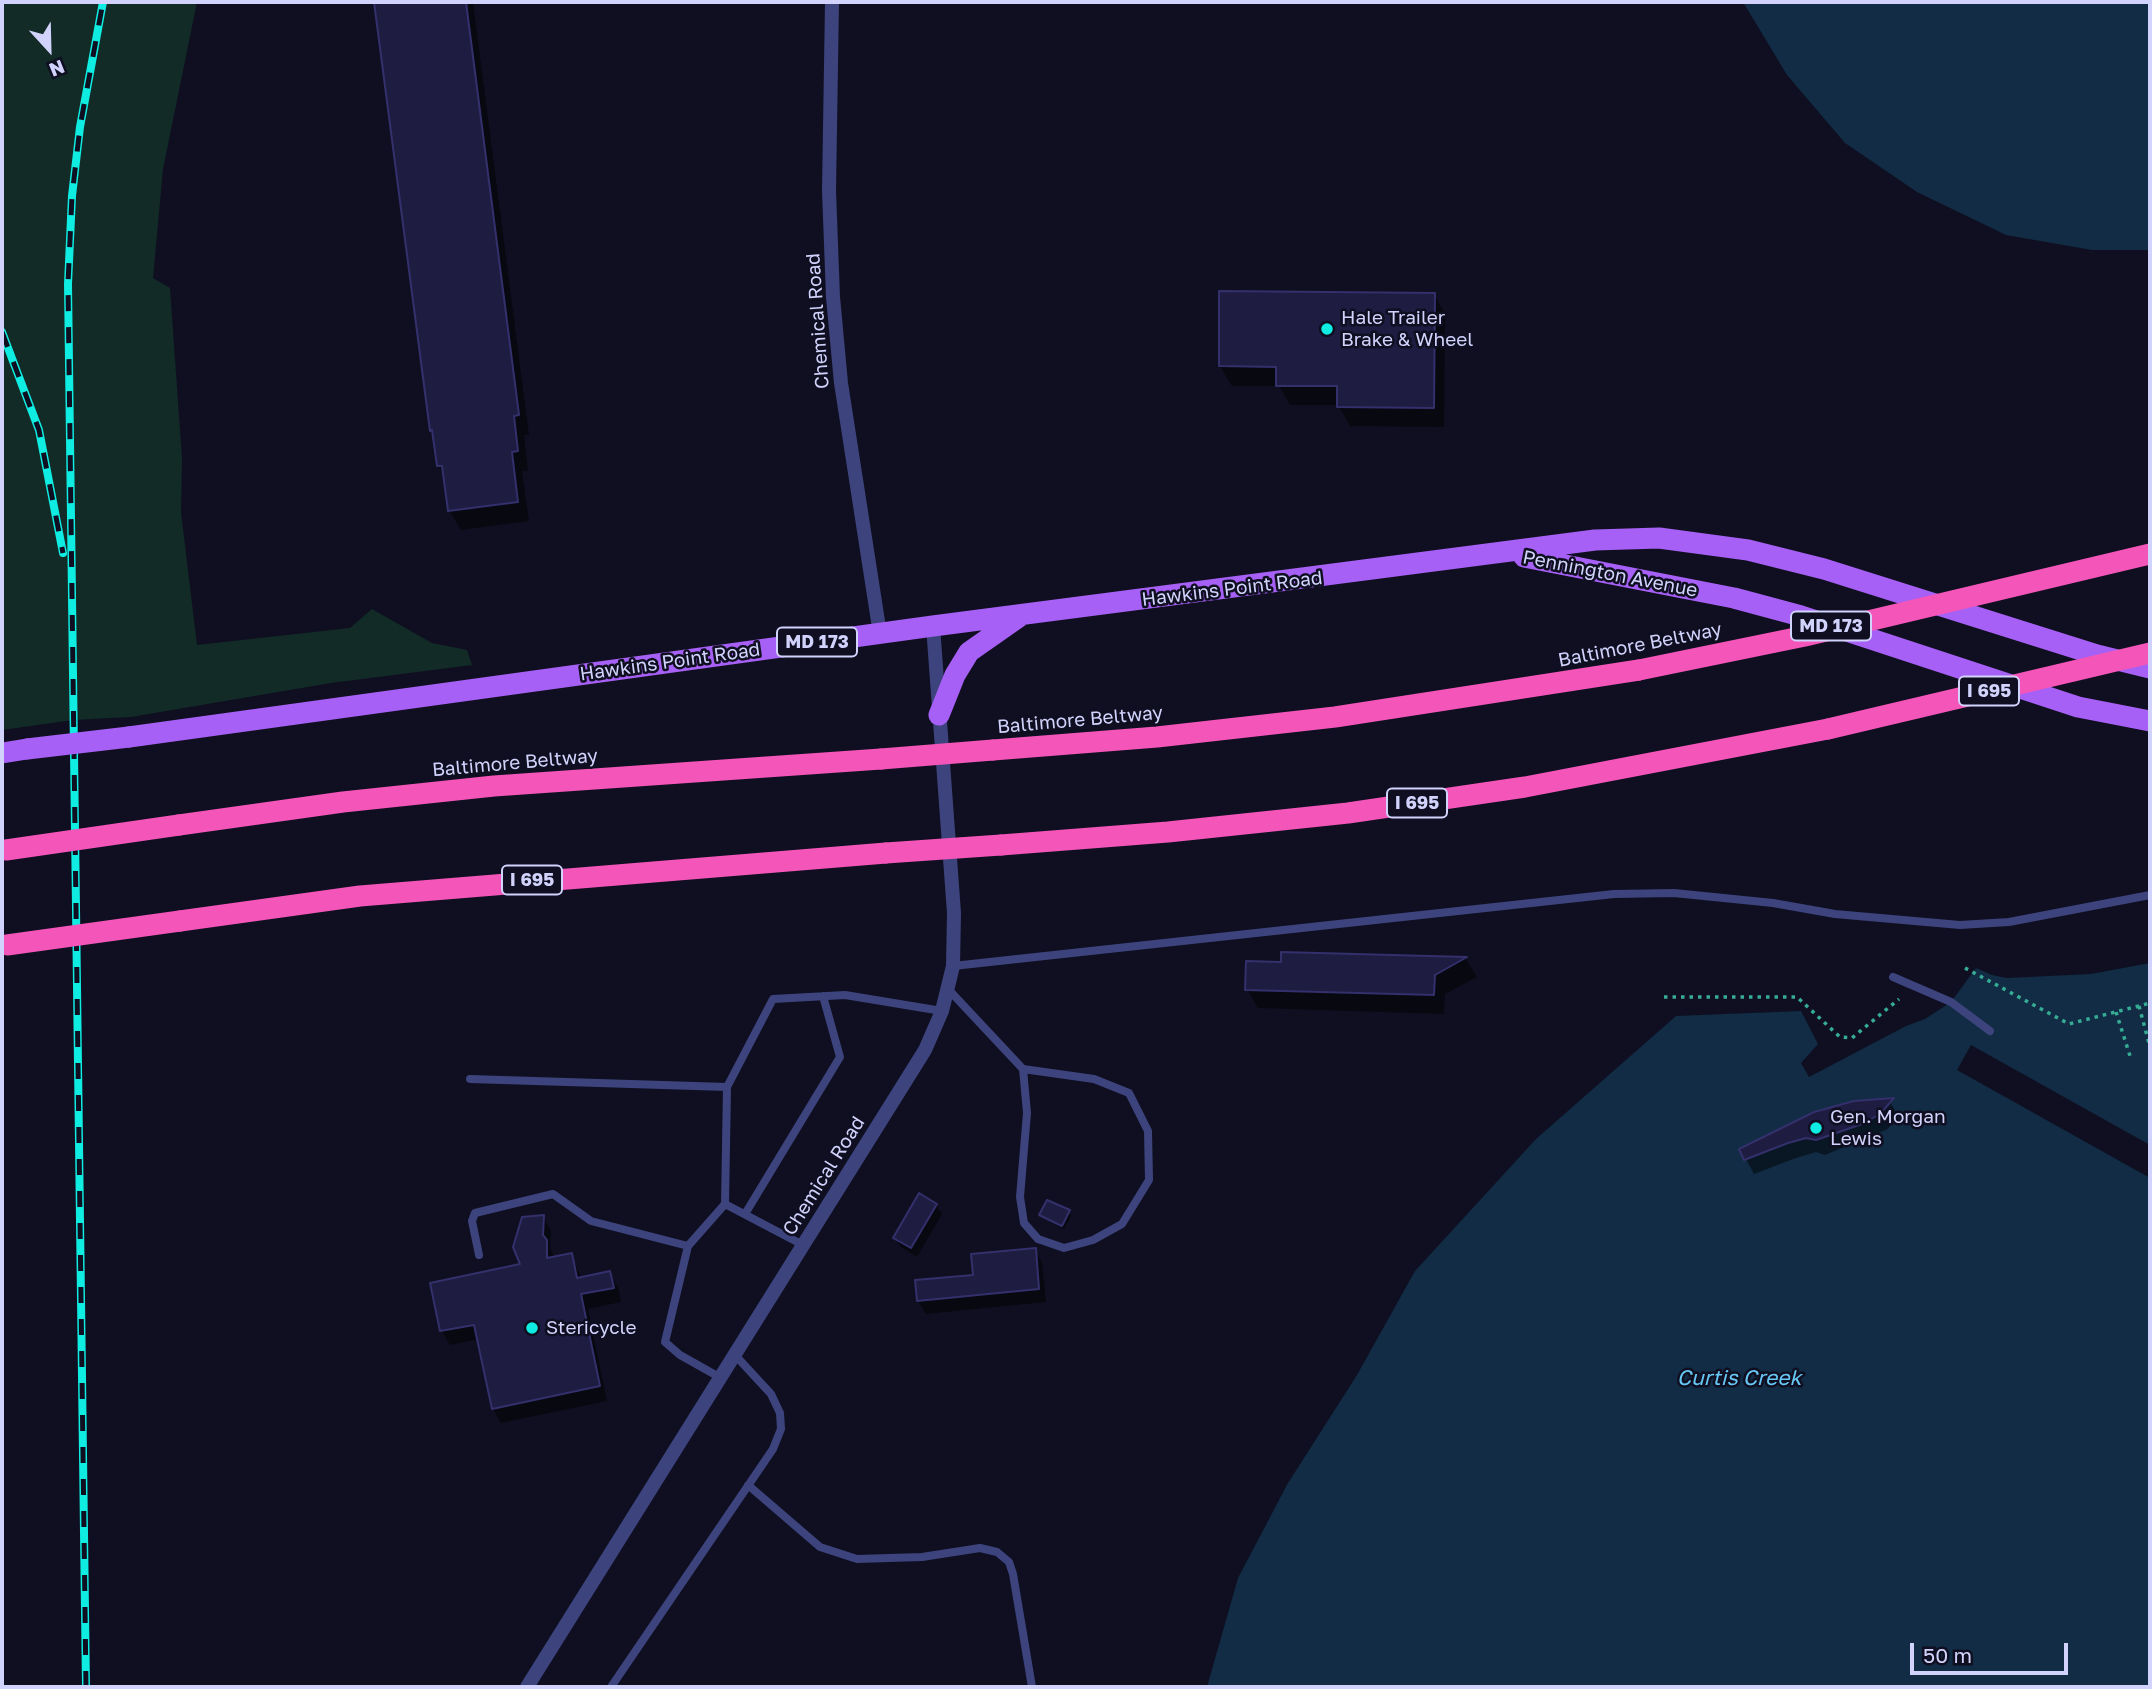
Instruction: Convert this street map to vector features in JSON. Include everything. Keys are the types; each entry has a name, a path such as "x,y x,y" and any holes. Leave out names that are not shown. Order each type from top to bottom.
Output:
{"highway":[{"name":"Baltimore Beltway","path":"4,850 342,802 494,786 1157,737 1335,717 1639,670 1805,636 2150,554"},
{"name":"I 695","path":"4,945 456,887 1168,832 1348,813 1537,785 1828,729 2150,653"}],"main road":[{"name":"Pennington Avenue","path":"1505,554 1595,540 1659,538 1748,550 1824,569 2097,655 2150,668"},
{"name":"Hawkins Point Road","path":"2,753 933,626 1505,554"},
{"name":"Pennington Avenue","path":"1505,554 1591,568 1734,598 1814,620 2078,707 2150,721"},
{"path":"939,715 956,675 970,652 1022,615"}],"street":[{"name":"Chemical Road","path":"832,2 829,191 833,297 841,383 880,634"},
{"name":"Chemical Road","path":"527,1687 925,1051 942,1011 953,966 954,913 933,626"}],"lane":[{"path":"953,966 1614,894 1674,892 1773,903 1835,914 1960,925 2009,922 2150,895"},
{"path":"1893,977 1951,1002 1990,1031"},
{"path":"948,989 1023,1069 1027,1113 1020,1197 1024,1223 1038,1239 1064,1248 1093,1240 1122,1224 1149,1181 1148,1131 1129,1093 1094,1079 1023,1069"},
{"path":"721,1378 664,1342 688,1246 725,1204 727,1087 773,999 845,995 942,1011"},
{"path":"745,1214 840,1058 823,996"},
{"path":"470,1079 727,1087"},
{"path":"479,1255 472,1221 475,1213 553,1194 591,1221 688,1246"},
{"path":"725,1204 803,1245"},
{"path":"611,1687 773,1449 781,1429 780,1413 771,1394 735,1354"},
{"path":"748,1485 820,1547 857,1559 922,1556 981,1548 997,1552 1009,1562 1013,1574 1032,1687"}],"path":[{"path":"1965,968 2069,1024 2150,1003"},
{"path":"1664,997 1797,997 1840,1037 1852,1038 1899,999"},
{"path":"2139,1006 2150,1047"},
{"path":"2116,1012 2131,1059"}],"green space":[{"path":"2,2 197,2 163,169 153,278 170,288 182,458 181,512 197,645 350,628 372,609 432,643 467,650 472,665 331,683 131,717 73,720 2,730"}],"water":[{"path":"1743,2 2150,2 2150,250 2092,250 2006,235 1917,192 1845,143 1787,75"},
{"name":"Curtis Creek","path":"2150,948 2150,1687 1207,1687 1238,1578 1288,1483 1357,1375 1415,1271 1536,1139 1676,1016 1801,1011 1818,1044 1801,1063 1809,1077 1906,1026 1925,1019 1951,1002 1976,968 2103,958"}],"pier":[{"path":"2150,944 2150,963 2091,974 2007,978 1992,975 1975,965 2102,955"},
{"path":"1971,1045 2150,1145 2150,1178 1957,1070"}],"building":[{"path":"374,2 466,2 519,415 514,416 518,451 512,452 518,502 448,511 442,466 437,466 432,430 430,431"},
{"name":"Hale Trailer Brake & Wheel","path":"1219,291 1435,293 1434,408 1337,407 1337,386 1276,386 1276,367 1219,366"},
{"path":"1281,952 1467,957 1435,975 1434,995 1245,990 1246,961 1281,962"},
{"name":"Gen. Morgan Lewis","path":"1894,1098 1880,1114 1862,1124 1816,1140 1806,1138 1788,1143 1744,1160 1739,1149 1814,1112 1854,1101"},
{"path":"919,1193 937,1204 911,1248 893,1238"},
{"path":"1047,1200 1070,1210 1062,1226 1039,1215"},
{"name":"Stericycle","path":"544,1215 543,1235 547,1240 547,1258 572,1253 577,1278 610,1271 614,1288 581,1294 600,1386 492,1409 474,1325 440,1331 430,1283 520,1264 513,1247 522,1217"},
{"path":"1036,1248 1039,1289 917,1301 915,1280 973,1275 971,1254"}],"railway":[{"path":"86,1687 68,284 72,196 80,127 103,2"},
{"path":"2,332 39,430 63,553"}],"place":[{"name":"Hale Trailer Brake & Wheel","path":"1327,329"},
{"name":"Gen. Morgan Lewis","path":"1816,1128"},
{"name":"Stericycle","path":"532,1328"}]}
